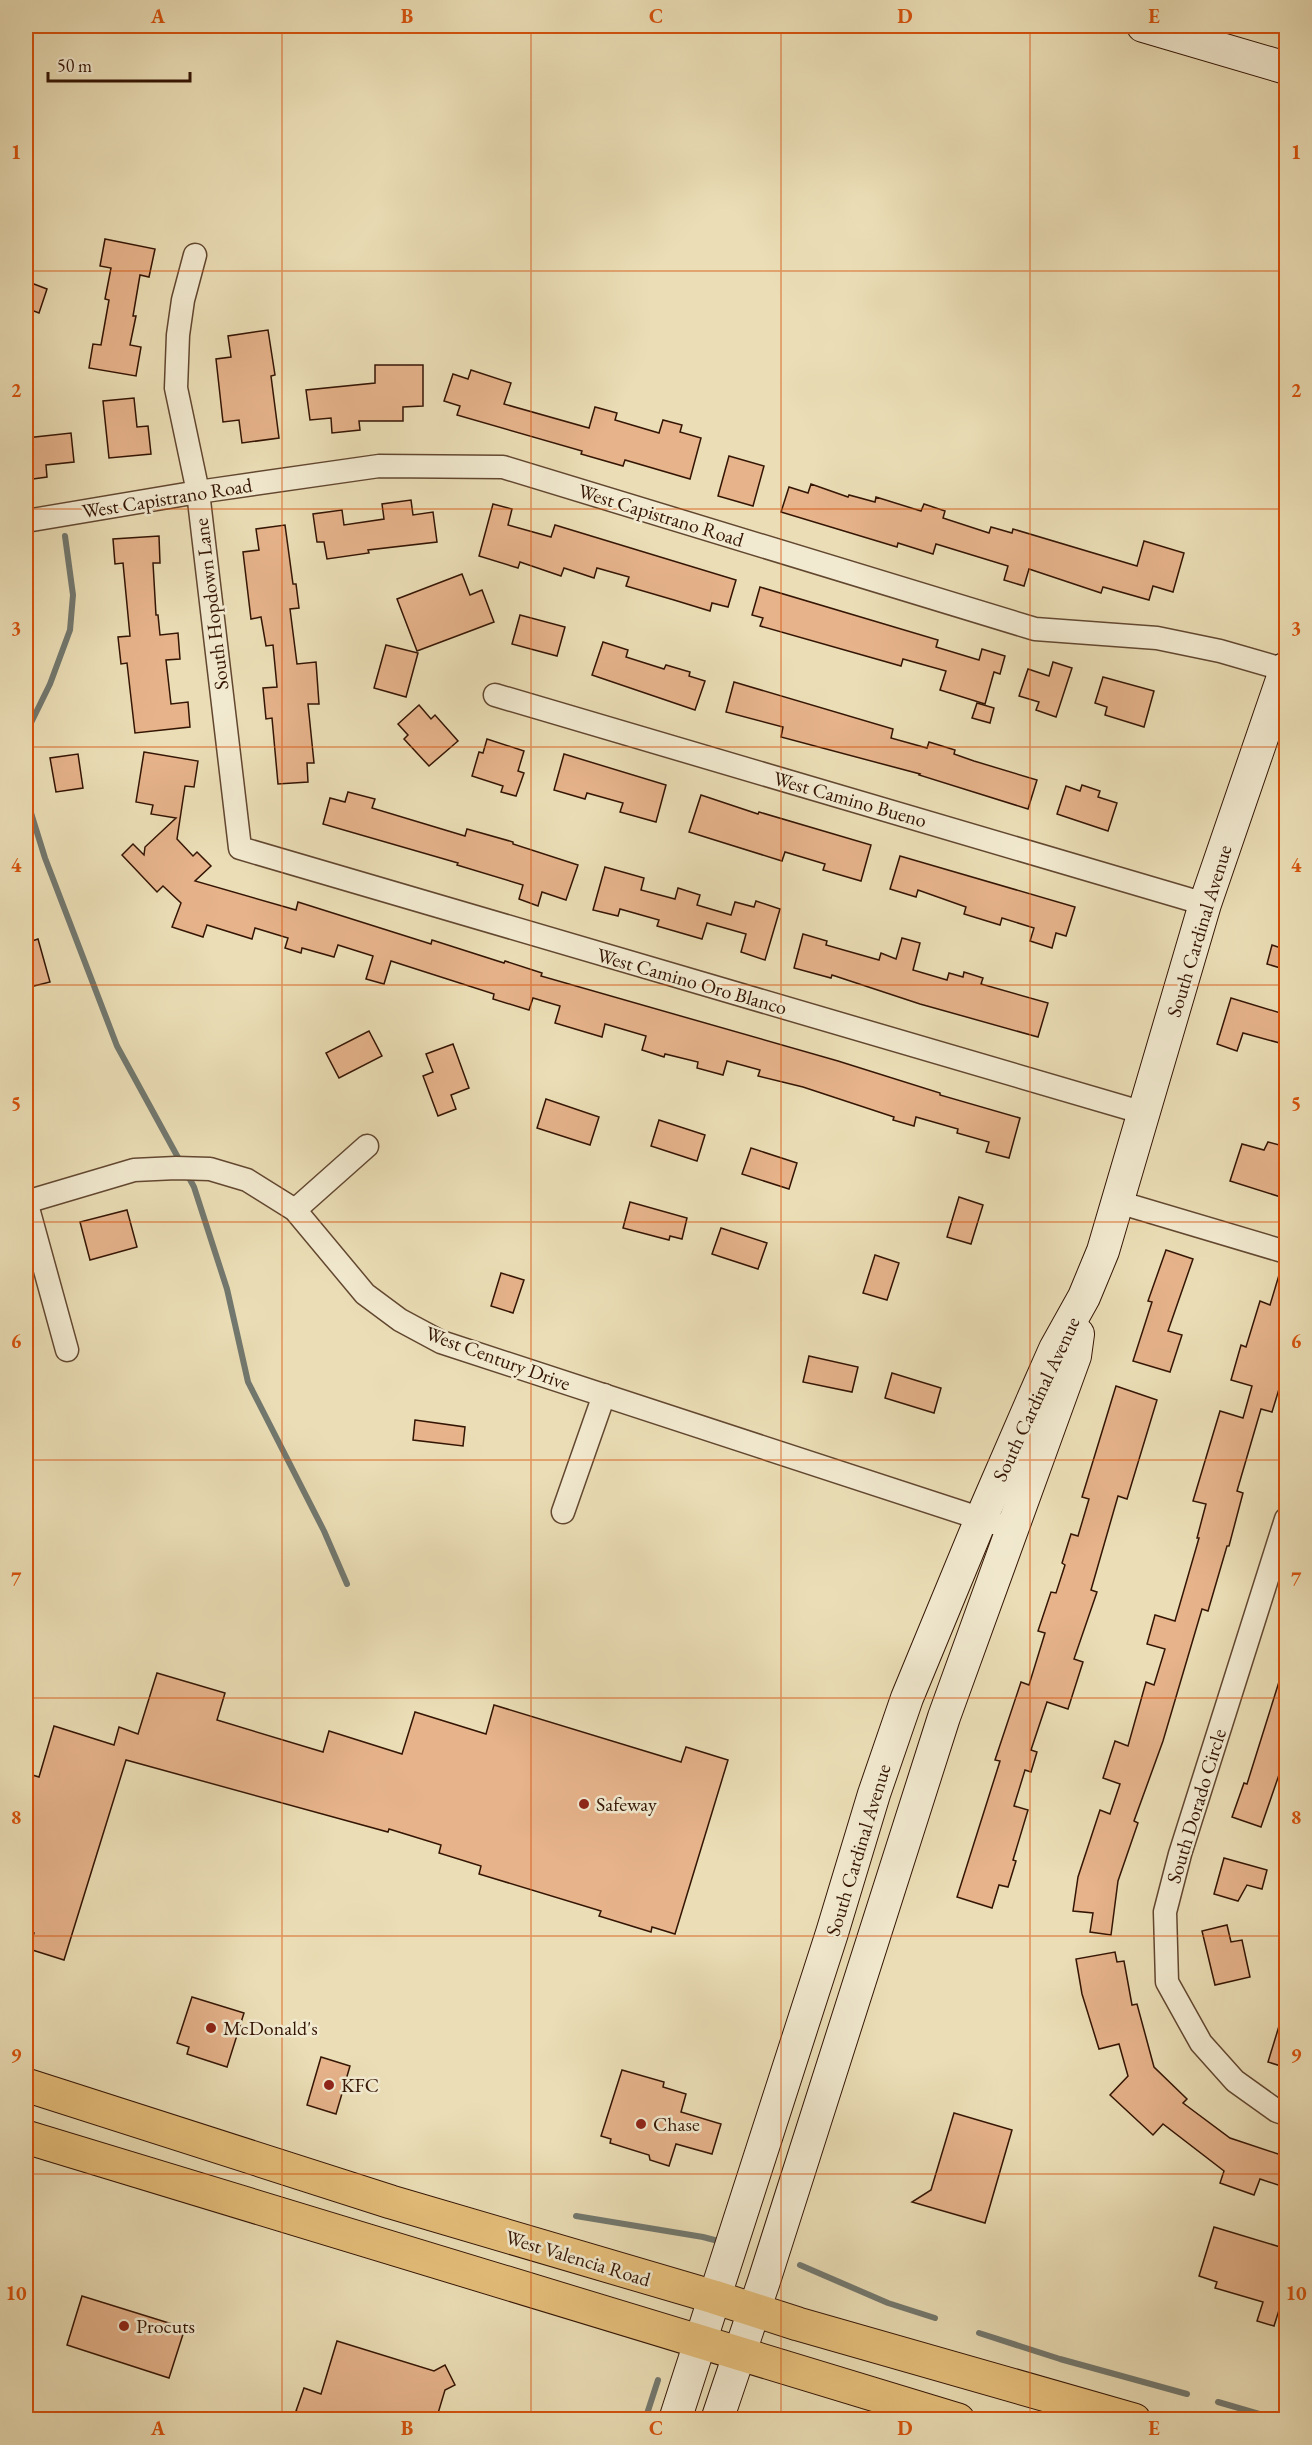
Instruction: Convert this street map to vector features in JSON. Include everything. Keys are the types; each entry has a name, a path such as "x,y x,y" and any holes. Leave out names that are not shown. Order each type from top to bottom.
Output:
{"main road":[{"path":"1143,26 1287,68"},
{"name":"South Cardinal Avenue","path":"675,2420 878,1783 924,1654 1055,1349 1084,1298 1103,1251 1205,904 1286,669"},
{"name":"South Cardinal Avenue","path":"717,2420 740,2355 925,1773 1075,1356 1084,1298"},
{"path":"35,2088 29,2138 958,2420"},
{"name":"West Valencia Road","path":"35,2088 391,2202 714,2297 754,2311 1134,2420"}],"street":[{"name":"South Hopdown Lane","path":"195,255 181,312 176,388 198,492 240,848"},
{"name":"West Capistrano Road","path":"26,520 379,466 503,467 1035,629 1157,638 1220,651 1286,669"},
{"name":"West Camino Bueno","path":"495,695 1205,904"},
{"name":"West Camino Oro Blanco","path":"240,848 1144,1113"},
{"path":"295,1210 367,1146"},
{"name":"West Century Drive","path":"26,1202 134,1170 210,1169 247,1180 295,1210 365,1294 400,1320 441,1342 1013,1530"},
{"path":"26,1202 67,1350"},
{"path":"1118,1202 1287,1252"},
{"path":"563,1512 604,1395"},
{"name":"South Dorado Circle","path":"1287,1519 1180,1854 1165,1912 1167,1982 1201,2043 1235,2081 1277,2111 1287,2114"}],"building":[{"path":"105,239 155,249 149,277 140,275 133,316 136,316 130,345 141,347 136,376 89,368 93,344 101,345 109,300 105,299 111,268 100,266"},
{"path":"26,281 47,289 39,313 26,308"},
{"path":"268,330 275,375 271,376 279,438 242,443 239,420 223,422 216,359 231,357 228,336"},
{"path":"375,365 423,365 423,406 403,407 403,421 359,421 360,430 332,433 331,418 310,420 306,390 375,383"},
{"path":"471,370 511,383 504,404 589,428 595,407 617,413 615,420 659,433 663,420 682,425 680,432 701,438 690,479 625,460 623,466 581,454 582,451 457,415 460,406 444,401 453,374 468,379"},
{"path":"134,398 137,427 148,426 151,454 109,458 103,401"},
{"path":"71,433 74,462 46,465 47,477 26,480 26,438"},
{"path":"729,456 764,466 753,506 718,496"},
{"path":"811,484 848,497 849,495 875,502 876,497 921,511 924,504 945,511 943,518 989,533 991,527 1012,533 1013,529 1137,566 1144,541 1184,553 1173,592 1153,586 1149,600 1103,587 1101,593 1029,569 1024,586 1004,580 1008,566 936,544 933,554 898,543 897,547 781,512 789,487 808,493"},
{"path":"411,500 413,515 433,512 437,542 368,550 369,553 327,559 324,542 317,542 313,514 342,510 344,525 384,519 382,504"},
{"path":"493,504 512,509 508,525 551,537 555,525 736,580 728,607 712,603 710,611 626,586 629,577 597,568 594,578 564,568 561,576 520,562 518,568 479,556"},
{"path":"285,525 293,584 296,584 299,608 290,609 297,664 316,662 319,704 308,704 314,763 307,763 308,782 278,784 272,718 266,719 263,688 277,687 273,645 266,646 261,617 251,619 243,552 259,550 256,529"},
{"path":"159,536 160,563 153,563 156,615 158,615 160,635 178,633 180,659 166,660 171,704 188,702 190,727 135,733 127,663 121,664 118,637 130,636 123,563 115,564 113,539"},
{"path":"462,574 470,595 482,590 494,622 417,651 397,599"},
{"path":"760,587 938,640 936,647 979,660 982,649 1005,656 1000,674 994,672 985,704 940,690 946,671 903,659 901,666 760,626 763,618 752,615"},
{"path":"520,615 565,627 557,656 512,644"},
{"path":"603,642 628,650 626,657 664,669 666,665 690,672 689,676 705,681 695,710 592,675"},
{"path":"386,645 418,653 406,697 374,688"},
{"path":"1053,662 1072,668 1056,717 1036,710 1039,702 1019,696 1028,669 1049,676"},
{"path":"1103,677 1154,691 1144,727 1105,715 1107,707 1095,703"},
{"path":"734,682 893,729 891,738 927,748 929,742 955,750 954,754 1037,780 1028,809 920,774 781,737 783,727 726,712"},
{"path":"977,703 994,708 990,723 972,718"},
{"path":"419,705 431,719 435,715 458,741 429,766 404,739 408,735 398,724"},
{"path":"487,739 524,751 518,771 524,773 516,796 501,792 503,786 472,776 479,752 483,753"},
{"path":"144,752 198,761 194,787 185,786 177,839 193,856 197,852 211,866 195,881 296,910 298,902 431,944 432,940 542,973 541,976 838,1061 940,1093 940,1095 1020,1118 1009,1158 986,1152 989,1142 957,1133 958,1129 916,1117 914,1126 893,1120 894,1117 803,1087 758,1076 760,1070 727,1061 723,1075 697,1068 698,1062 665,1054 664,1057 642,1050 646,1036 605,1024 602,1037 555,1023 560,1006 533,998 529,1010 493,999 494,994 391,961 384,984 366,979 373,956 338,945 334,957 302,948 301,953 285,948 288,938 255,928 252,939 207,925 203,937 172,927 181,903 163,886 157,892 122,855 133,844 144,855 145,847 176,818 151,814 153,805 136,802"},
{"path":"78,754 83,788 56,792 50,758"},
{"path":"564,754 666,785 656,822 620,812 623,803 587,793 585,799 554,790"},
{"path":"1082,785 1100,791 1098,797 1117,803 1108,831 1057,814 1066,786 1080,791"},
{"path":"348,792 375,799 372,808 465,836 467,829 513,842 513,844 578,865 566,900 542,892 538,906 519,899 523,885 457,865 458,863 323,824 330,798 345,802"},
{"path":"701,795 758,814 759,812 871,845 861,881 823,870 825,864 785,852 782,861 689,832"},
{"path":"900,856 1075,907 1066,936 1056,933 1052,948 1030,941 1034,928 1002,918 1000,925 964,914 966,907 918,890 916,897 890,889"},
{"path":"605,867 644,878 641,890 675,899 678,888 700,895 697,905 731,915 735,902 754,907 756,901 780,909 765,960 741,952 746,934 707,923 702,939 657,926 659,920 620,909 618,916 593,910"},
{"path":"803,934 827,941 826,945 879,960 881,953 896,959 902,938 920,943 913,970 947,980 949,973 963,977 964,972 983,978 981,984 1048,1003 1038,1037 920,1004 832,975 831,978 794,968"},
{"path":"38,939 50,982 26,988 26,943"},
{"path":"1272,945 1287,950 1287,970 1267,964"},
{"path":"1231,998 1287,1015 1287,1045 1243,1033 1237,1051 1217,1044"},
{"path":"369,1031 382,1056 339,1078 326,1053"},
{"path":"453,1044 469,1088 451,1095 456,1109 438,1116 423,1076 433,1072 426,1054"},
{"path":"546,1099 599,1117 590,1145 537,1128"},
{"path":"659,1120 705,1135 697,1161 651,1146"},
{"path":"1268,1142 1287,1147 1287,1199 1230,1181 1242,1144 1264,1150"},
{"path":"751,1148 797,1163 789,1189 742,1174"},
{"path":"959,1197 983,1205 971,1244 947,1237"},
{"path":"630,1202 687,1218 682,1239 670,1236 669,1240 623,1228"},
{"path":"127,1210 137,1247 90,1260 80,1222"},
{"path":"721,1228 767,1243 758,1269 712,1254"},
{"path":"1166,1250 1193,1259 1168,1331 1182,1335 1170,1372 1133,1361 1152,1302 1148,1301"},
{"path":"875,1255 899,1263 887,1300 863,1293"},
{"path":"1282,1265 1287,1265 1287,1363 1272,1412 1261,1409 1237,1491 1243,1493 1229,1546 1227,1546 1208,1611 1202,1609 1163,1741 1134,1821 1138,1823 1118,1881 1111,1935 1090,1932 1093,1913 1073,1911 1078,1877 1100,1810 1110,1814 1120,1784 1103,1778 1115,1741 1128,1746 1146,1682 1154,1685 1165,1649 1147,1644 1155,1615 1175,1621 1199,1538 1197,1538 1206,1504 1193,1501 1220,1411 1243,1418 1252,1386 1231,1380 1241,1345 1246,1347 1260,1301 1270,1305"},
{"path":"501,1273 524,1280 513,1313 491,1306"},
{"path":"809,1356 858,1367 852,1392 803,1382"},
{"path":"892,1373 941,1388 934,1413 885,1398"},
{"path":"1116,1386 1157,1400 1127,1499 1118,1496 1091,1590 1097,1592 1074,1659 1083,1662 1068,1709 1047,1702 1031,1750 1037,1752 1031,1772 1025,1770 1014,1806 1028,1810 1013,1860 1016,1861 1008,1887 999,1885 992,1908 957,1897 1000,1761 995,1760 1021,1682 1029,1685 1045,1633 1038,1631 1051,1592 1056,1593 1065,1565 1062,1563 1071,1534 1078,1536 1089,1499 1082,1497"},
{"path":"415,1420 465,1427 463,1446 413,1440"},
{"path":"1283,1669 1287,1669 1287,1770 1281,1769 1261,1827 1232,1817 1244,1783 1247,1784"},
{"path":"157,1673 225,1693 217,1720 323,1752 329,1731 402,1754 415,1712 486,1734 494,1705 681,1762 686,1747 728,1760 675,1934 652,1927 651,1932 599,1916 601,1911 479,1874 481,1866 439,1853 441,1845 389,1829 388,1832 126,1760 64,1960 29,1949 34,1933 26,1930 26,1773 39,1777 54,1726 114,1745 119,1727 138,1734"},
{"path":"1224,1858 1267,1870 1262,1889 1247,1885 1238,1901 1214,1894"},
{"path":"1227,1925 1231,1942 1242,1940 1250,1977 1215,1985 1202,1931"},
{"path":"1115,1952 1117,1962 1124,1961 1132,2005 1137,2004 1154,2067 1187,2099 1183,2103 1230,2138 1287,2157 1287,2188 1260,2179 1254,2195 1220,2183 1224,2171 1163,2124 1153,2135 1110,2095 1128,2076 1119,2044 1099,2049 1082,1994 1076,1959"},
{"name":"McDonald's","path":"192,1997 244,2013 227,2067 187,2054 189,2047 177,2043"},
{"path":"1283,2013 1287,2014 1287,2068 1268,2062"},
{"name":"KFC","path":"321,2057 350,2066 336,2114 307,2105"},
{"name":"Chase","path":"622,2070 664,2082 663,2087 686,2094 681,2112 721,2124 712,2154 676,2144 669,2166 650,2160 649,2155 610,2143 611,2139 601,2136"},
{"path":"954,2113 1012,2130 985,2223 912,2202 931,2190"},
{"path":"1214,2227 1287,2249 1287,2285 1274,2326 1257,2321 1263,2302 1215,2288 1217,2282 1199,2276"},
{"path":"82,2296 185,2328 169,2378 67,2345"},
{"path":"337,2341 434,2371 445,2365 455,2385 445,2390 436,2420 319,2420 296,2411 304,2388 321,2394"}],"waterway":[{"path":"26,733 50,684 70,630 73,595 65,536"},
{"path":"26,797 45,858 117,1046 181,1163"},
{"path":"187,1174 194,1187 227,1289 248,1382 324,1531 347,1584"},
{"path":"576,2216 722,2242"},
{"path":"800,2265 888,2303 935,2318"},
{"path":"979,2333 1060,2359 1187,2394"},
{"path":"645,2420 658,2380"},
{"path":"1218,2402 1280,2420"}],"place":[{"name":"Safeway","path":"584,1804"},
{"name":"McDonald's","path":"211,2028"},
{"name":"KFC","path":"329,2085"},
{"name":"Chase","path":"641,2124"},
{"name":"Procuts","path":"124,2326"}]}
